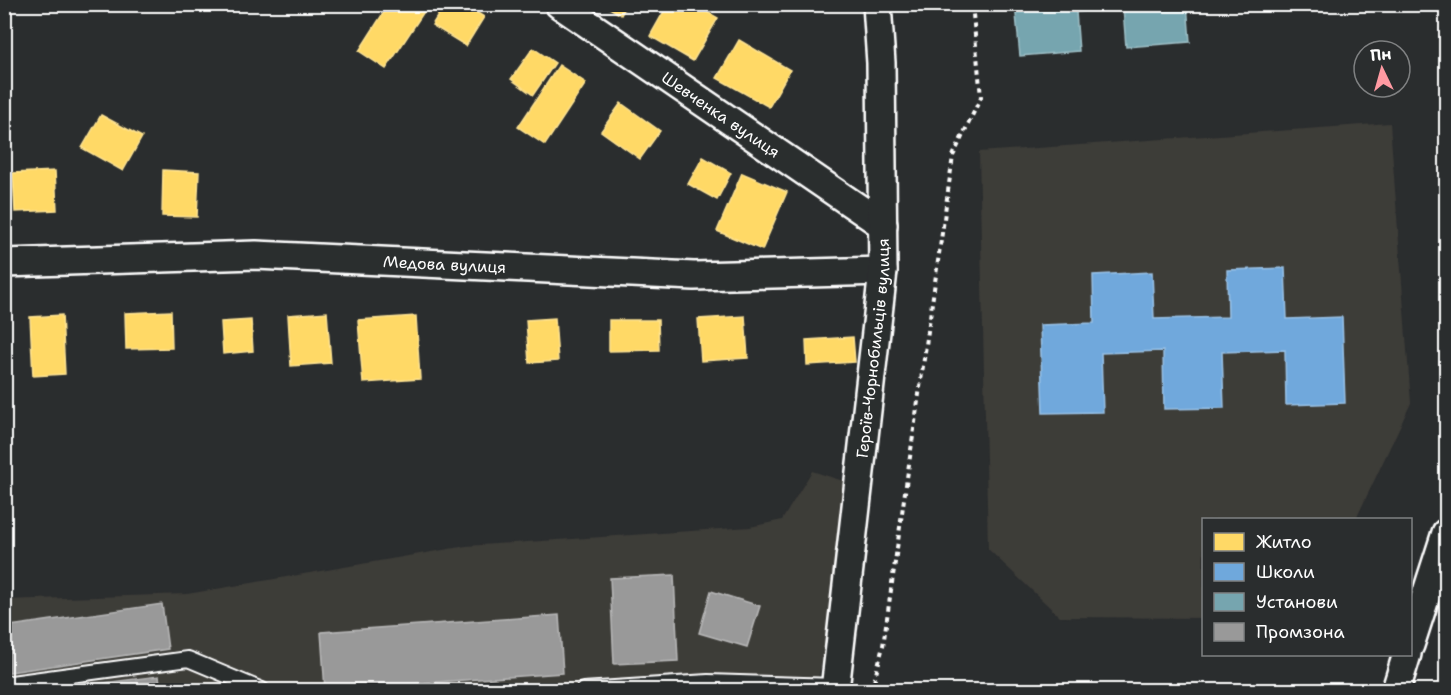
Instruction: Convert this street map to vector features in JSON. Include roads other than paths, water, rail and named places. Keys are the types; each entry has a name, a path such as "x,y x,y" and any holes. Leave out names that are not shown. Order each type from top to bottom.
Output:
{"street":[{"name":"Шевченка вулиця","path":"559,4 883,225"},
{"name":"Героїв-Чорнобильців вулиця","path":"836,688 883,271 881,63 878,4"},
{"name":"Медова вулиця","path":"4,263 256,255 694,276 883,271"},
{"path":"1412,639 1446,533"},
{"path":"1396,690 1406,656"}],"lane":[{"path":"4,684 188,659 262,690"},
{"path":"583,690 708,682 836,688"}]}
